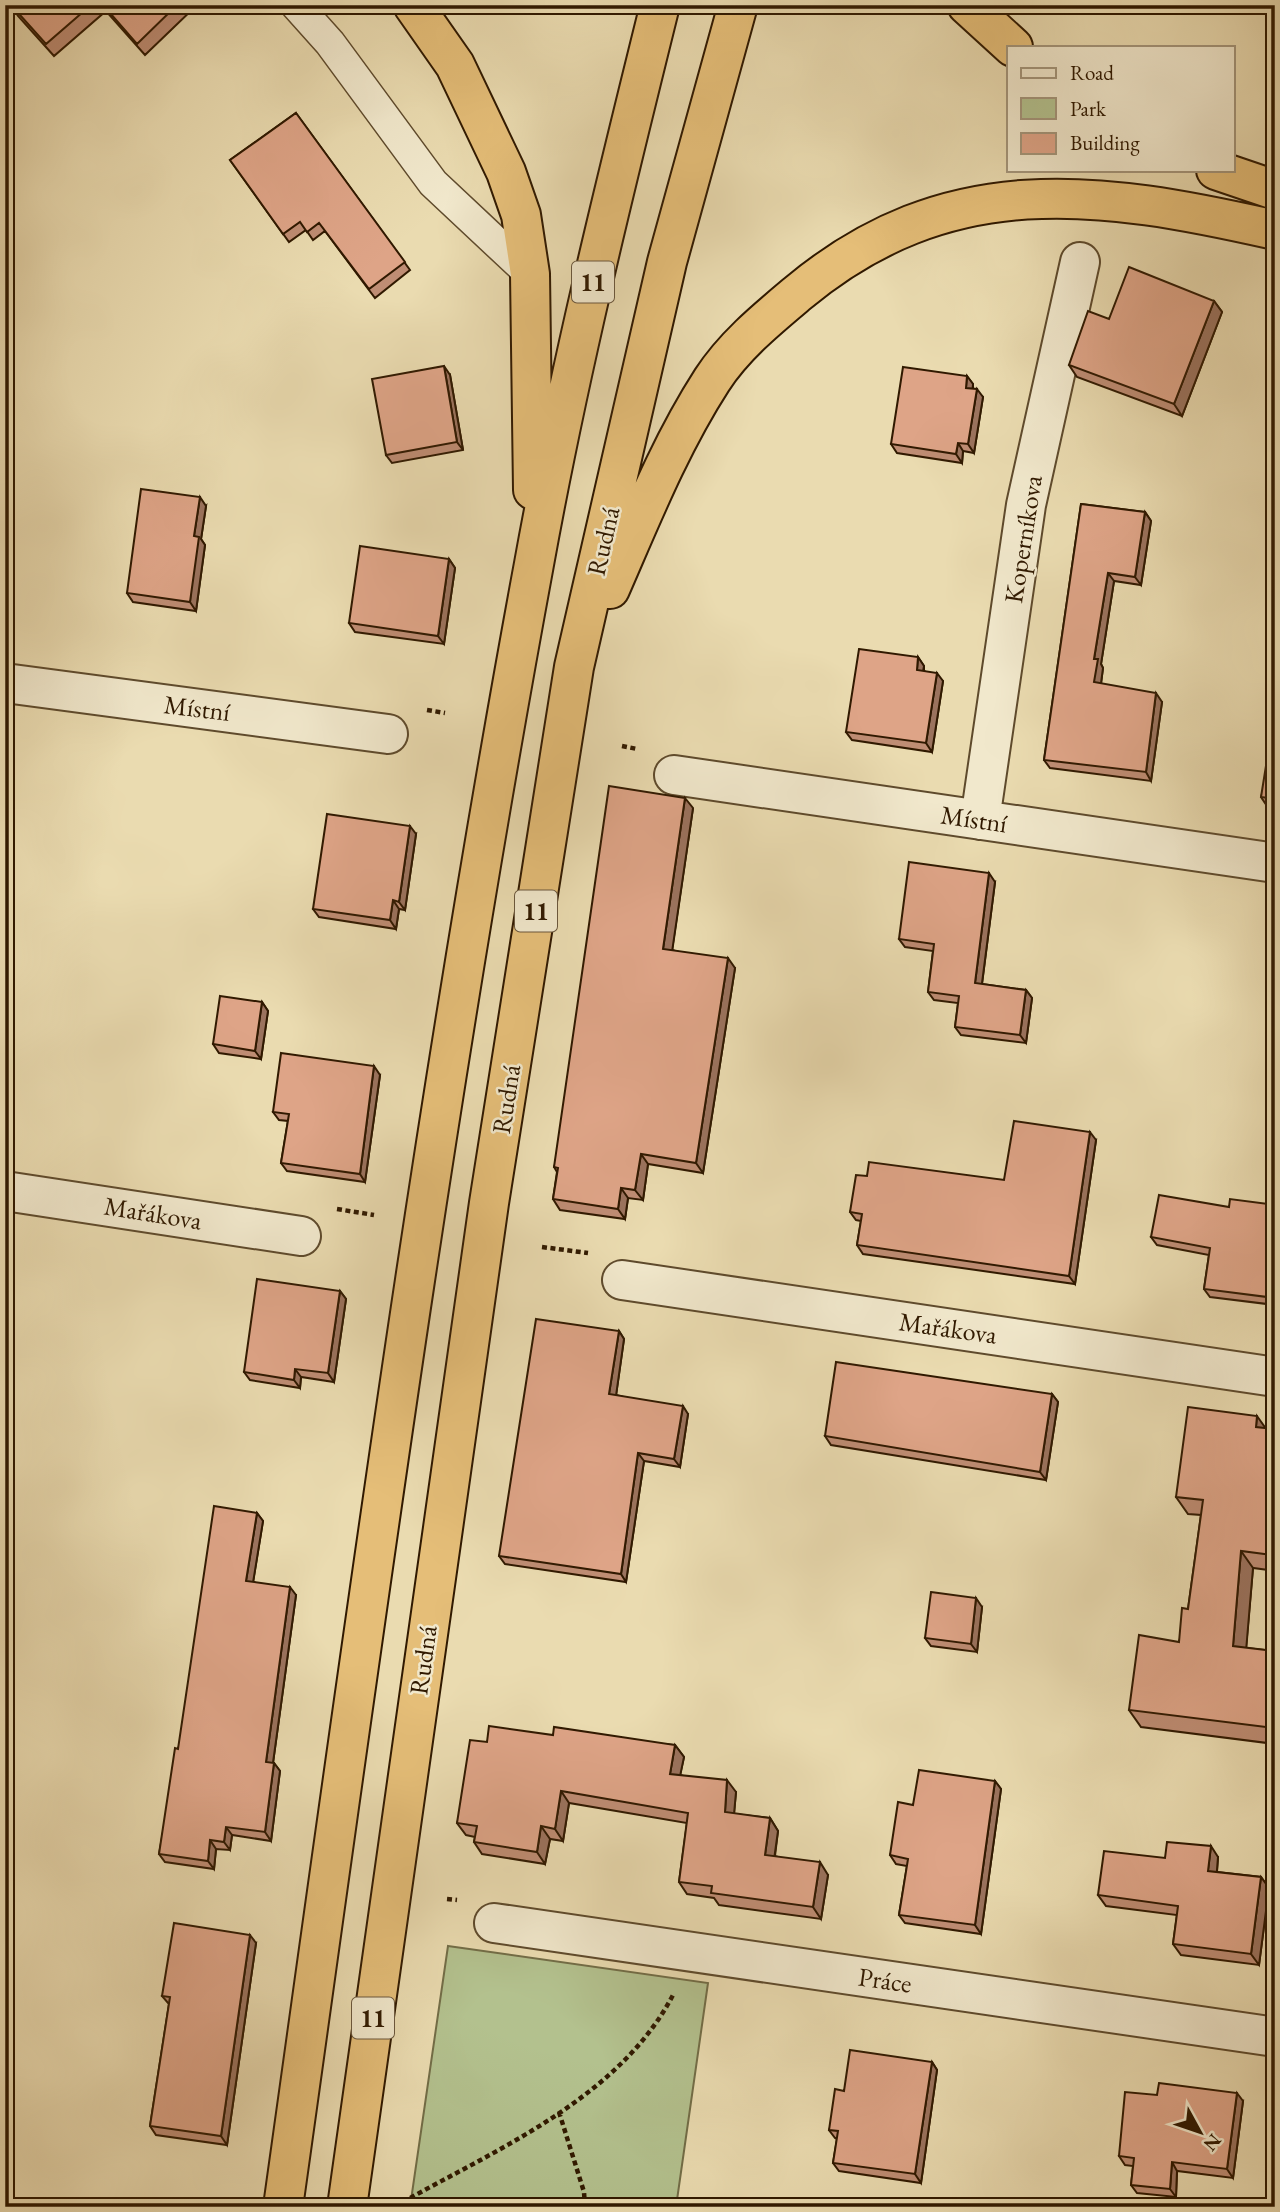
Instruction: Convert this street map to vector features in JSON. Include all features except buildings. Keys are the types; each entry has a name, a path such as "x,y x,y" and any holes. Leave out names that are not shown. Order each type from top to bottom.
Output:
{"highway":[{"path":"413,5 455,65 506,172 521,215 530,274 534,561"},
{"name":"11","path":"283,2207 422,1218 534,561 602,238 660,5"},
{"name":"Rudná","path":"346,2207 487,1216 574,667 667,262 738,5"},
{"path":"967,5 1012,46"},
{"path":"1222,172 1275,190"},
{"path":"574,667 672,450 714,377 762,324 812,281 845,259 924,220 980,204 1047,197 1138,202 1275,230"}],"street":[{"name":"Koperníkova","path":"980,820 1026,505 1080,262"},
{"name":"Místní","path":"5,683 388,734"},
{"name":"Místní","path":"674,775 1275,863"},
{"name":"Mařákova","path":"5,1191 302,1236"},
{"name":"Mařákova","path":"622,1280 1275,1377"},
{"name":"Práce","path":"494,1923 1275,2037"}],"lane":[{"path":"296,5 330,43 433,183 530,274"}],"path":[{"path":"403,2202 559,2112 599,2084 634,2051 671,1998 695,1952"},
{"path":"559,2112 584,2192 585,2207"}],"green space":[{"path":"448,1946 708,1983 676,2207 410,2207"}]}
